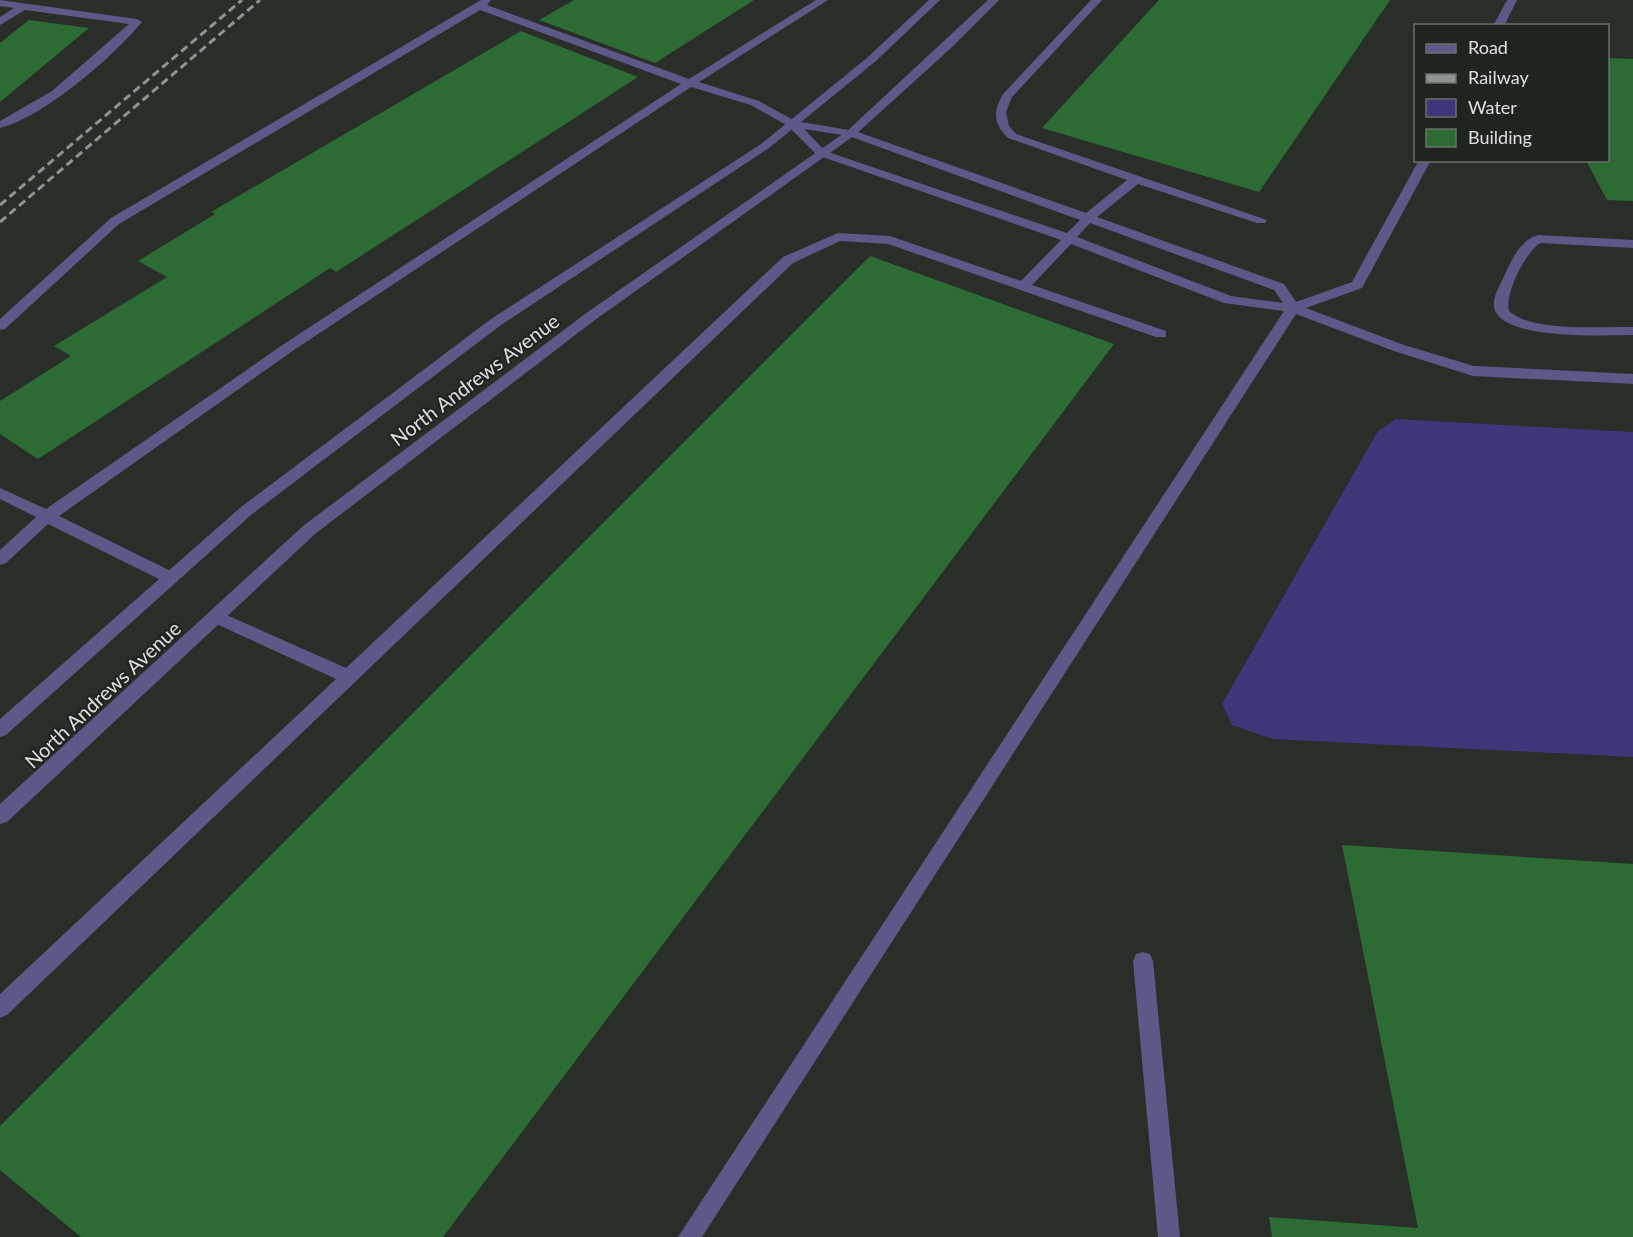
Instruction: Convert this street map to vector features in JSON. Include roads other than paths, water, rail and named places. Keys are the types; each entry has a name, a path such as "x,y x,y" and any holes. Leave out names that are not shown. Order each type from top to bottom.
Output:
{"street":[{"path":"0,559 47,516 289,347 690,83 823,0"},
{"name":"North Andrews Avenue","path":"0,730 246,511 496,322 765,146 872,59 936,0"},
{"name":"North Andrews Avenue","path":"0,816 309,530 590,317 851,133 994,0"},
{"path":"1097,0 1007,96 1000,112 1003,127 1012,136 1261,220"},
{"path":"1499,24 1512,0"},
{"path":"0,3 137,22 111,48 28,114 0,125"},
{"path":"0,326 115,221 484,3 690,83 754,103 792,124 821,153 1068,238 1229,300 1293,308 1399,348 1473,371 1633,379"},
{"path":"0,22 24,6"},
{"path":"792,124 851,133 1279,287 1293,308"},
{"path":"688,1237 1293,308 1357,285 1424,162"},
{"path":"1025,285 1087,219 1136,179"},
{"path":"0,1008 788,260 838,237 890,240 1161,334"},
{"path":"1633,244 1538,239 1526,246 1500,300 1502,313 1512,322 1532,327 1633,332"},
{"path":"0,493 171,578"},
{"path":"216,617 349,677"},
{"path":"1143,961 1169,1237"}],"water":[{"path":"1396,419 1633,432 1633,757 1273,739 1232,725 1222,704 1378,431"}],"railway":[{"path":"0,205 242,0"},
{"path":"0,222 260,0"}]}
